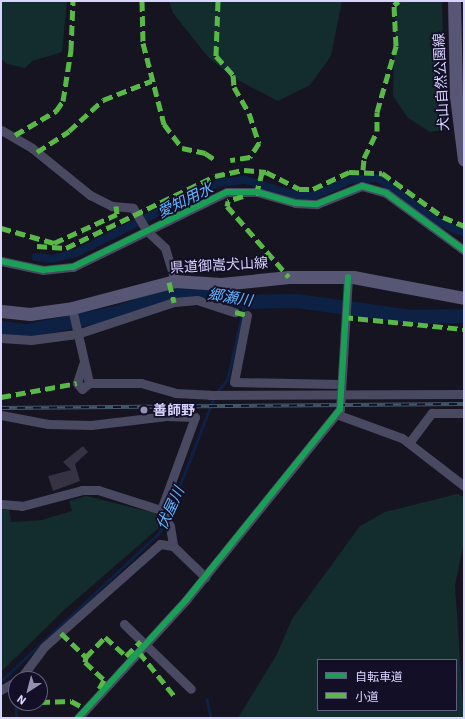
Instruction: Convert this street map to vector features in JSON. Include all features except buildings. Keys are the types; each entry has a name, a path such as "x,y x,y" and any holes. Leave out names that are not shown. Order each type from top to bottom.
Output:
{"main road":[{"name":"犬山自然公園線","path":"455,3 454,31 456,96 464,160"},
{"name":"県道御嵩犬山線","path":"1,311 30,314 73,311 175,281 221,284 289,277 348,277 464,298"}],"street":[{"path":"3,134 32,148 90,194 112,206 133,208 147,231 165,248 175,281"},
{"path":"1,261 43,270 73,267 228,192 257,192 295,203 317,204 362,186 386,193 464,250"},
{"path":"78,718 205,577 306,447 336,414 339,394 344,299 348,277"},
{"path":"1,338 31,340 77,334 174,302 197,300 235,312"},
{"path":"73,311 83,364 89,383 141,383 175,393 221,396 464,394"},
{"path":"247,314 234,382 339,384"},
{"path":"409,443 432,414 464,413"},
{"path":"336,414 409,443 464,486"},
{"path":"1,415 48,424 84,425 120,424 166,416 195,417 161,510"},
{"path":"1,504 22,506 82,490 98,490 161,510 170,526 173,546"},
{"path":"26,671 44,647 121,577 160,544 173,546 205,577"},
{"path":"124,624 191,689"}],"green space":[{"path":"1,1 67,1 62,52 32,61 25,68 7,64 1,59"},
{"path":"169,1 342,1 331,56 310,85 278,101 234,78 208,57 173,13"},
{"path":"396,1 442,1 445,130 430,132 408,118 393,96"},
{"path":"457,494 464,497 464,542 455,585 464,718 238,718 277,654 292,619 360,526 385,512"},
{"path":"86,496 155,513 161,526 63,611 1,672 1,510 9,510 11,522 42,520 72,511 69,501"}],"waterway":[{"name":"愛知用水","path":"36,257 52,259 76,253 219,183 245,180 296,195 314,196 350,180 378,178 436,221 464,233"},
{"name":"郷瀬川","path":"1,328 27,331 120,312 169,294 199,292 245,302 297,301 412,317 464,316"},
{"name":"伏屋川","path":"216,393 227,380 245,302"},
{"name":"伏屋川","path":"168,516 214,397"},
{"name":"伏屋川","path":"1,681 159,533 165,522"},
{"path":"207,699 211,718"},
{"path":"16,711 17,718"}],"railway":[{"path":"1,408 464,404"}],"marked path":[{"path":"15,135 56,111 63,101 71,50 73,1"},
{"path":"142,1 143,43 164,124 182,148 205,153 217,161"},
{"path":"218,1 216,56 233,75 234,87 249,113 259,143 250,157 230,160"},
{"path":"363,170 364,158 377,131 377,112 396,46 394,5 399,1"},
{"path":"37,152 69,131 103,100 151,81"},
{"path":"37,246 66,248 215,176 244,170 266,172 299,189 313,189 349,172 382,173 443,217 464,226"},
{"path":"256,195 262,172"},
{"path":"243,196 228,201 227,206 289,277"},
{"path":"1,228 54,243 117,214 116,206"},
{"path":"169,282 174,302"},
{"path":"235,312 247,315"},
{"path":"343,317 464,329"},
{"path":"1,397 77,383"},
{"path":"61,633 86,657 105,637 126,656 141,641"},
{"path":"139,652 175,697"},
{"path":"86,657 85,662 104,680 99,689"},
{"path":"48,702 71,701 86,709"}],"cycle path":[{"path":"1,261 43,270 73,267 227,192 257,192 295,203 317,204 362,186 386,193 464,250"},
{"path":"78,718 186,600 340,409 348,277"}],"place":[{"name":"善師野","path":"144,410"}]}
